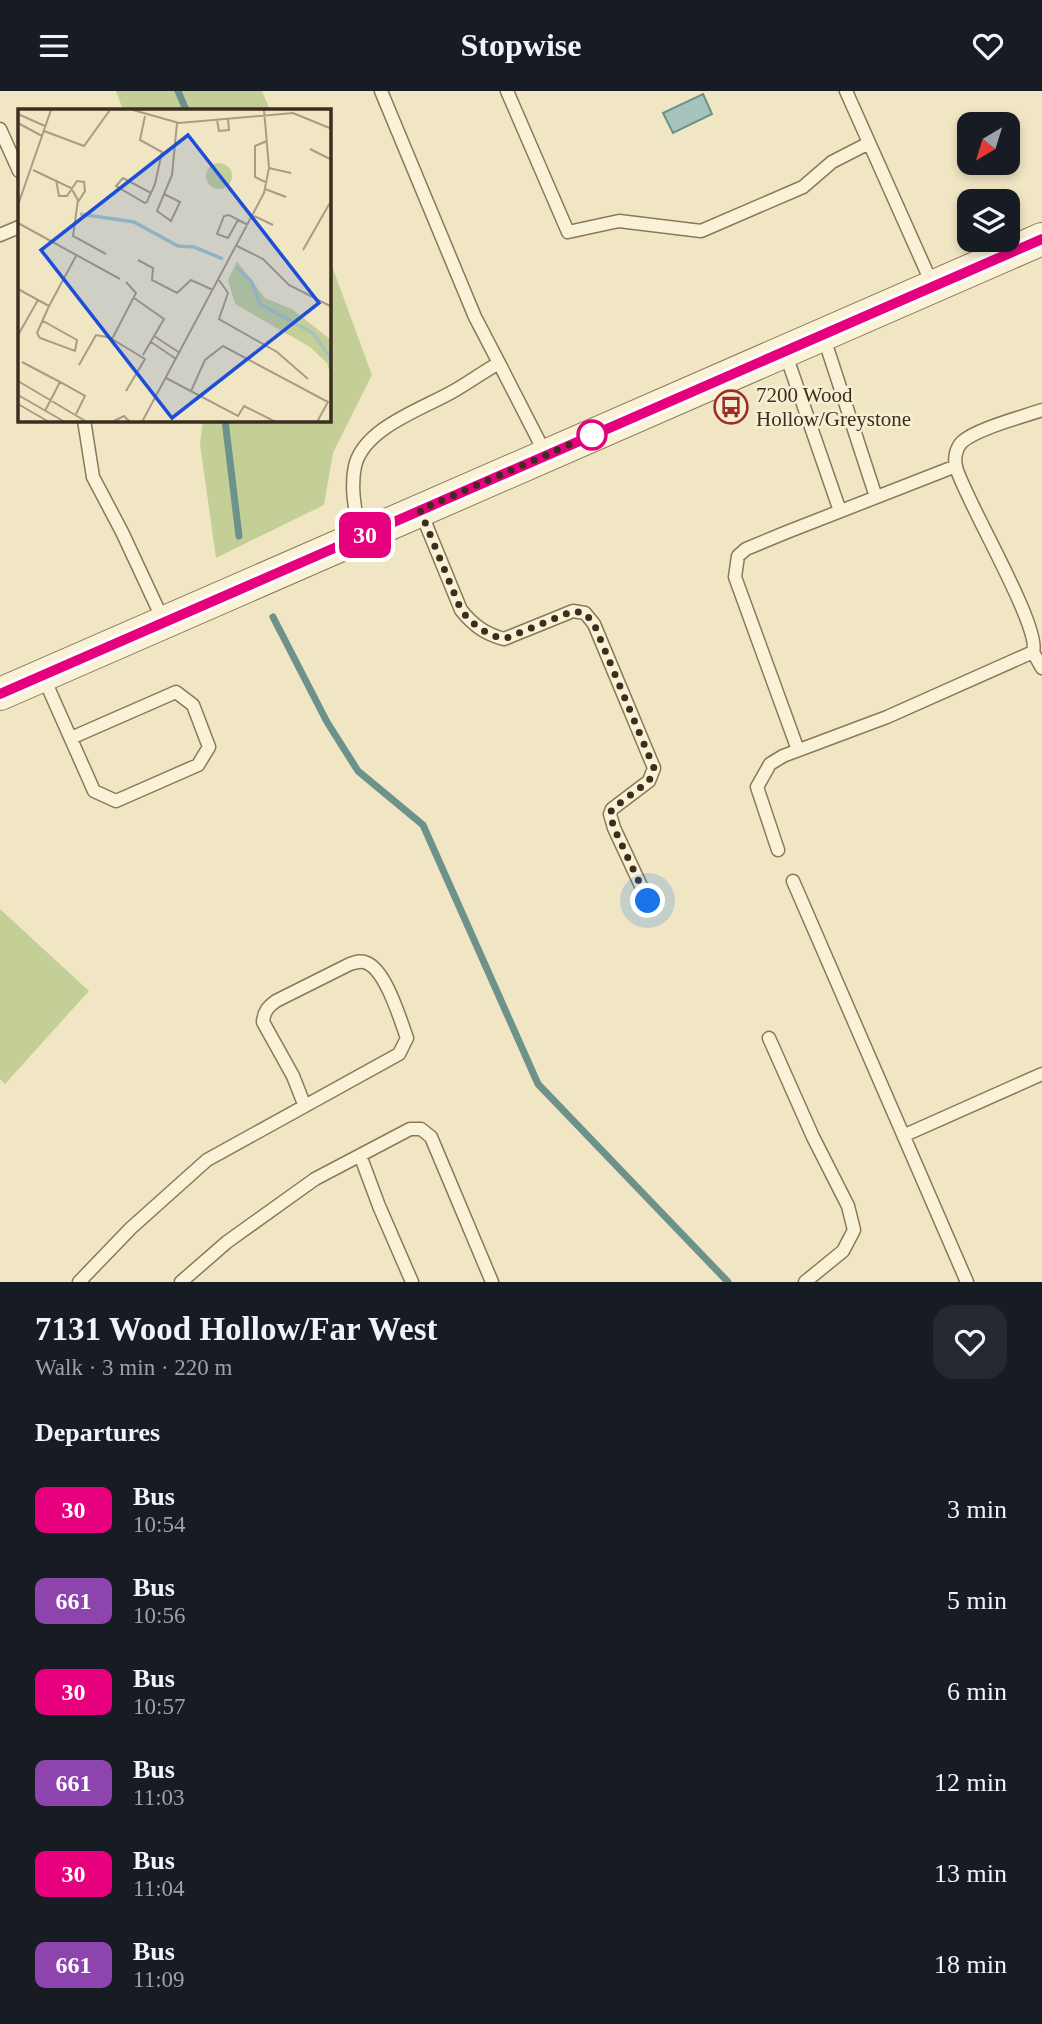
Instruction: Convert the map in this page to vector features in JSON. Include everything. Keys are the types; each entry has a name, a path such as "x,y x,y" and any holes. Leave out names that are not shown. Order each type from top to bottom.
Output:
{"street":[{"path":"0,694 1042,239"}],"lane":[{"path":"382,91 475,317 547,455"},
{"path":"507,91 568,232 619,221 701,231 803,187 832,162 869,143"},
{"path":"846,91 934,286"},
{"path":"0,129 18,169"},
{"path":"0,235 18,227"},
{"path":"823,335 876,497"},
{"path":"785,351 840,511"},
{"path":"360,537 352,495 355,463 364,449 381,430 454,391 499,363"},
{"path":"778,850 757,787 771,764 783,755 887,716 1033,652 1036,648 1037,635 1018,589 956,466 955,453 961,443 973,435 1042,410"},
{"path":"84,422 93,477 164,622"},
{"path":"798,750 735,577 738,556 747,549 956,466"},
{"path":"420,510 461,610 472,624 486,633 504,639 573,611 585,613 594,624 654,768 649,781 612,809 610,814 648,901"},
{"path":"1033,652 1042,669"},
{"path":"43,675 94,791 116,801 198,765 209,747 193,705 176,692 71,738"},
{"path":"793,881 967,1282"},
{"path":"79,1282 131,1228 207,1160 304,1104 391,1061 404,1048 407,1038 396,1006 378,971 369,964 362,961 340,969 276,1001 264,1014 263,1022 293,1076 304,1104"},
{"path":"769,1038 813,1137 848,1206 854,1230 843,1251 805,1282"},
{"path":"905,1135 1042,1074"},
{"path":"181,1282 227,1243 315,1179 410,1129 421,1129 431,1137 492,1282"},
{"path":"360,1155 412,1282"}],"green space":[{"path":"116,91 262,91 270,109 123,109"},
{"path":"331,263 372,375 333,453 324,505 216,558 200,444 203,422 331,422"},
{"path":"0,909 89,991 5,1084 0,1079"}],"water":[{"path":"703,94 712,114 673,133 663,113"}],"waterway":[{"path":"178,91 186,109"},
{"path":"225,422 239,536"},
{"path":"273,617 327,722 358,771 423,825 538,1084 728,1282"}],"bus line":[{"name":"30","path":"0,694 1042,239"}],"place":[{"name":"7200 Wood Hollow/Greystone","path":"731,407"}],"route":[{"path":"592,435 420,510 461,610 472,624 486,633 504,639 573,611 585,613 594,624 654,768 649,781 612,809 610,814 648,901"}]}
